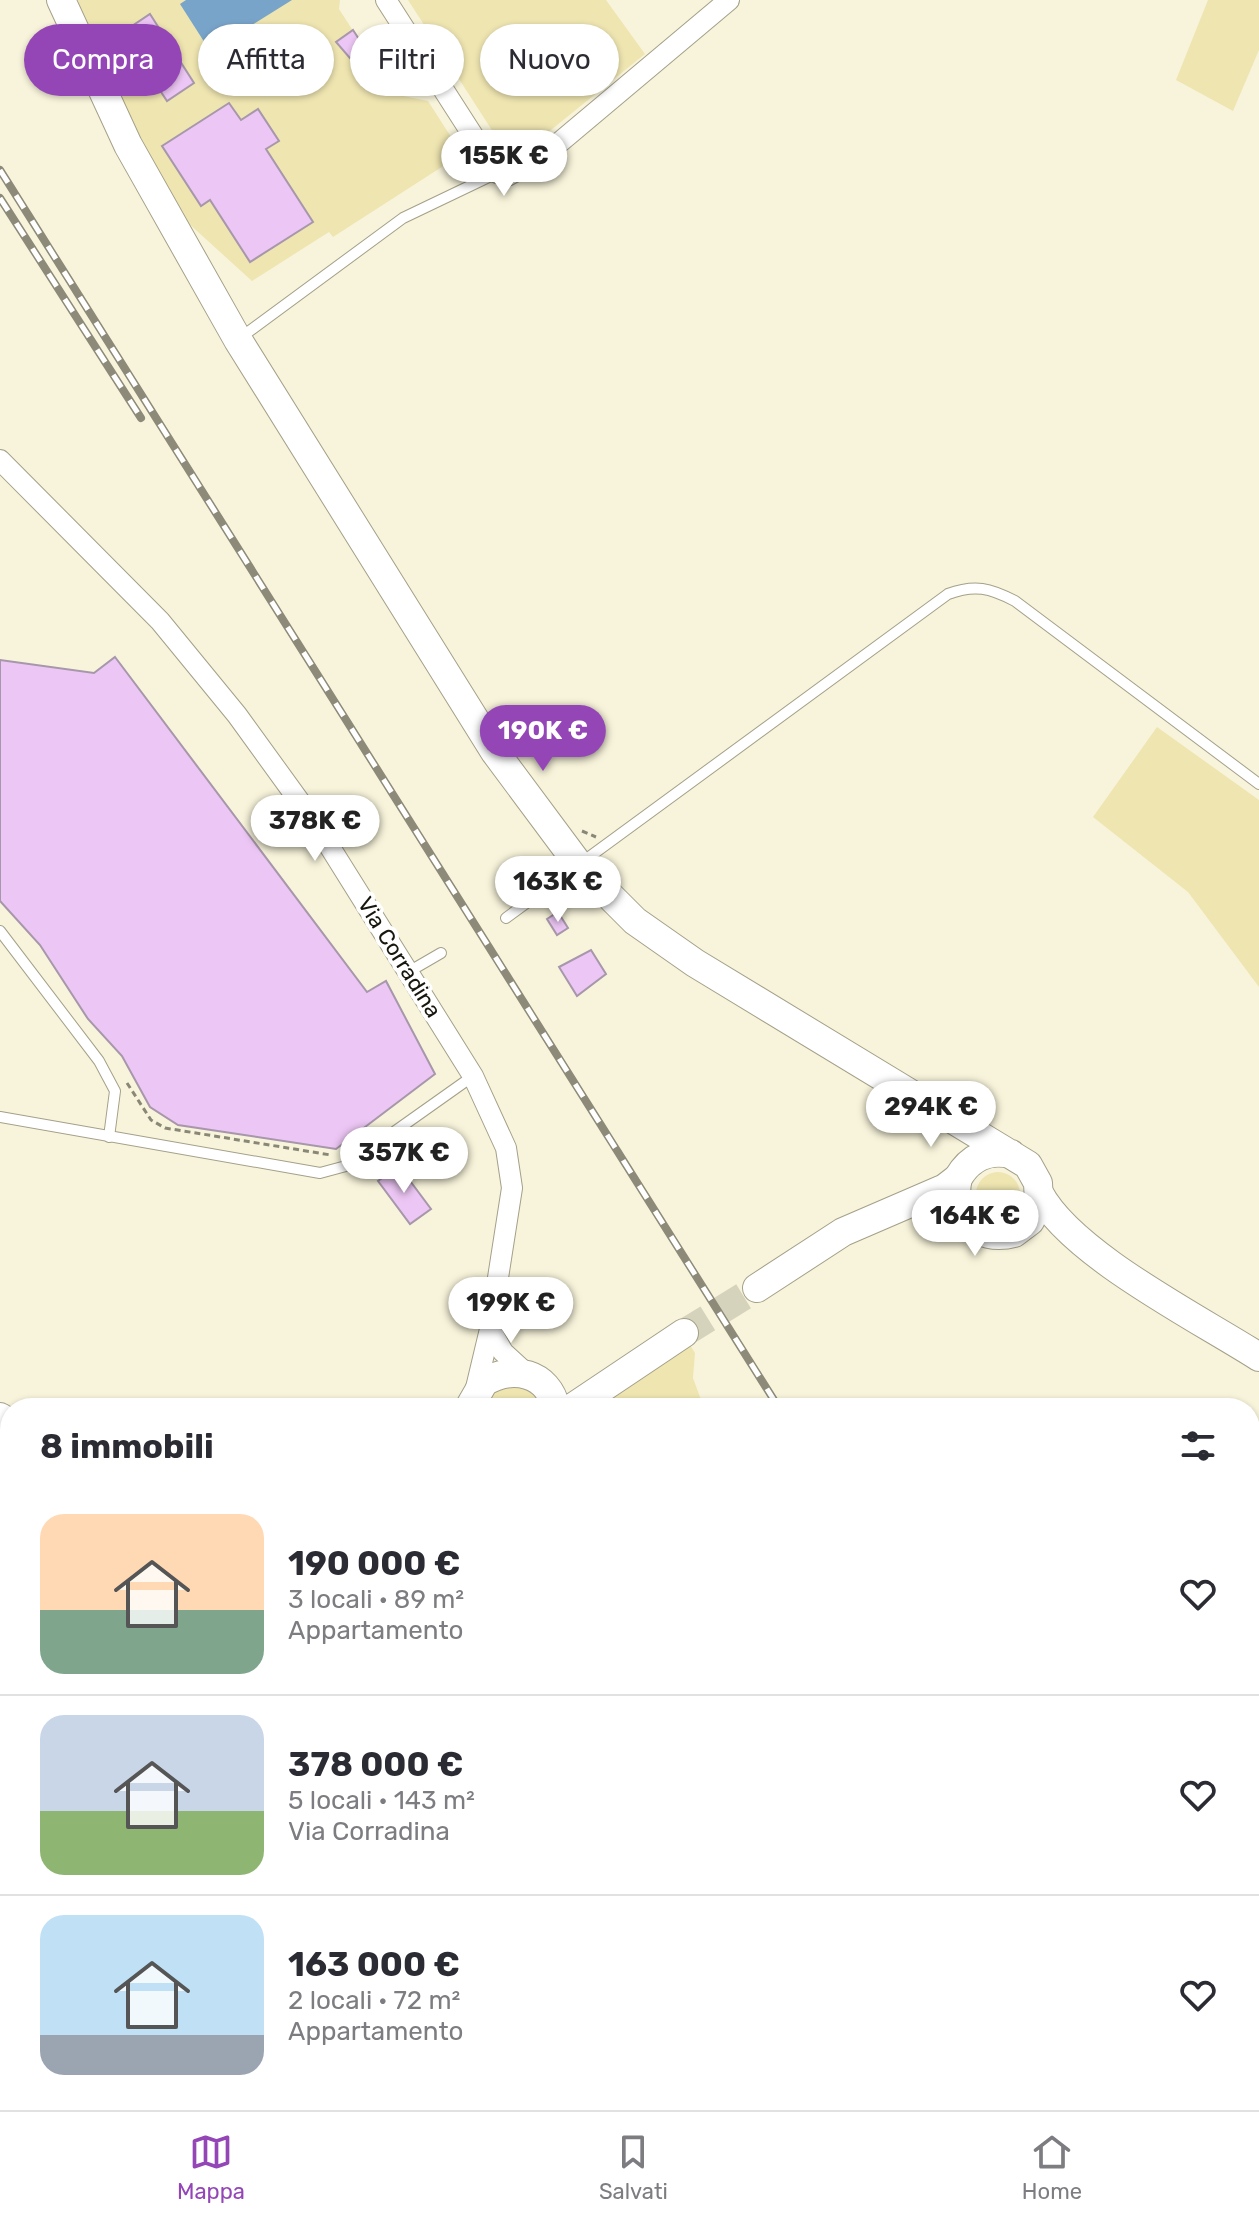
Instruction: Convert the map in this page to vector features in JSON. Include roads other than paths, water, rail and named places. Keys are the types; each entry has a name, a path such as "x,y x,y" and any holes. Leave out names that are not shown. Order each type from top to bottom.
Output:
{"main road":[{"path":"61,0 128,145 238,340 495,752 579,865 635,921 695,963 1011,1154 1034,1173 1039,1193 1049,1212 1067,1232 1096,1254 1259,1357"},
{"path":"941,1114 957,1141 961,1174 955,1199 963,1218"},
{"path":"757,1288 843,1232 894,1210 961,1174 989,1152 1011,1154"},
{"path":"1014,1233 1035,1212 1039,1193"},
{"path":"894,1210 928,1210 963,1218 986,1234 1014,1233 1065,1240 1096,1254"},
{"path":"585,1398 684,1333"},
{"path":"475,1398 497,1374 535,1378 575,1390 609,1380"},
{"path":"535,1378 549,1398"}],"street":[{"path":"386,0 497,173 514,174 541,158 729,0"},
{"name":"Via Corradina","path":"0,460 160,621 237,715 306,809 473,1076 506,1148 512,1188 490,1329 472,1398"},
{"path":"490,1329 503,1352 535,1378"}],"lane":[{"path":"238,340 403,218 497,173"},
{"path":"506,918 948,594 969,586 990,588 1015,601 1259,784"},
{"path":"0,931 99,1061 115,1091 109,1137"},
{"path":"410,971 441,953"},
{"path":"0,1117 305,1172 332,1172 346,1166 473,1076"}],"water":[{"path":"186,0 292,0 253,24 198,24 198,32 180,4"}],"tunnel":[{"path":"684,1333 757,1288"}],"railway":[{"path":"0,170 773,1398"},
{"path":"0,198 141,418"}]}
